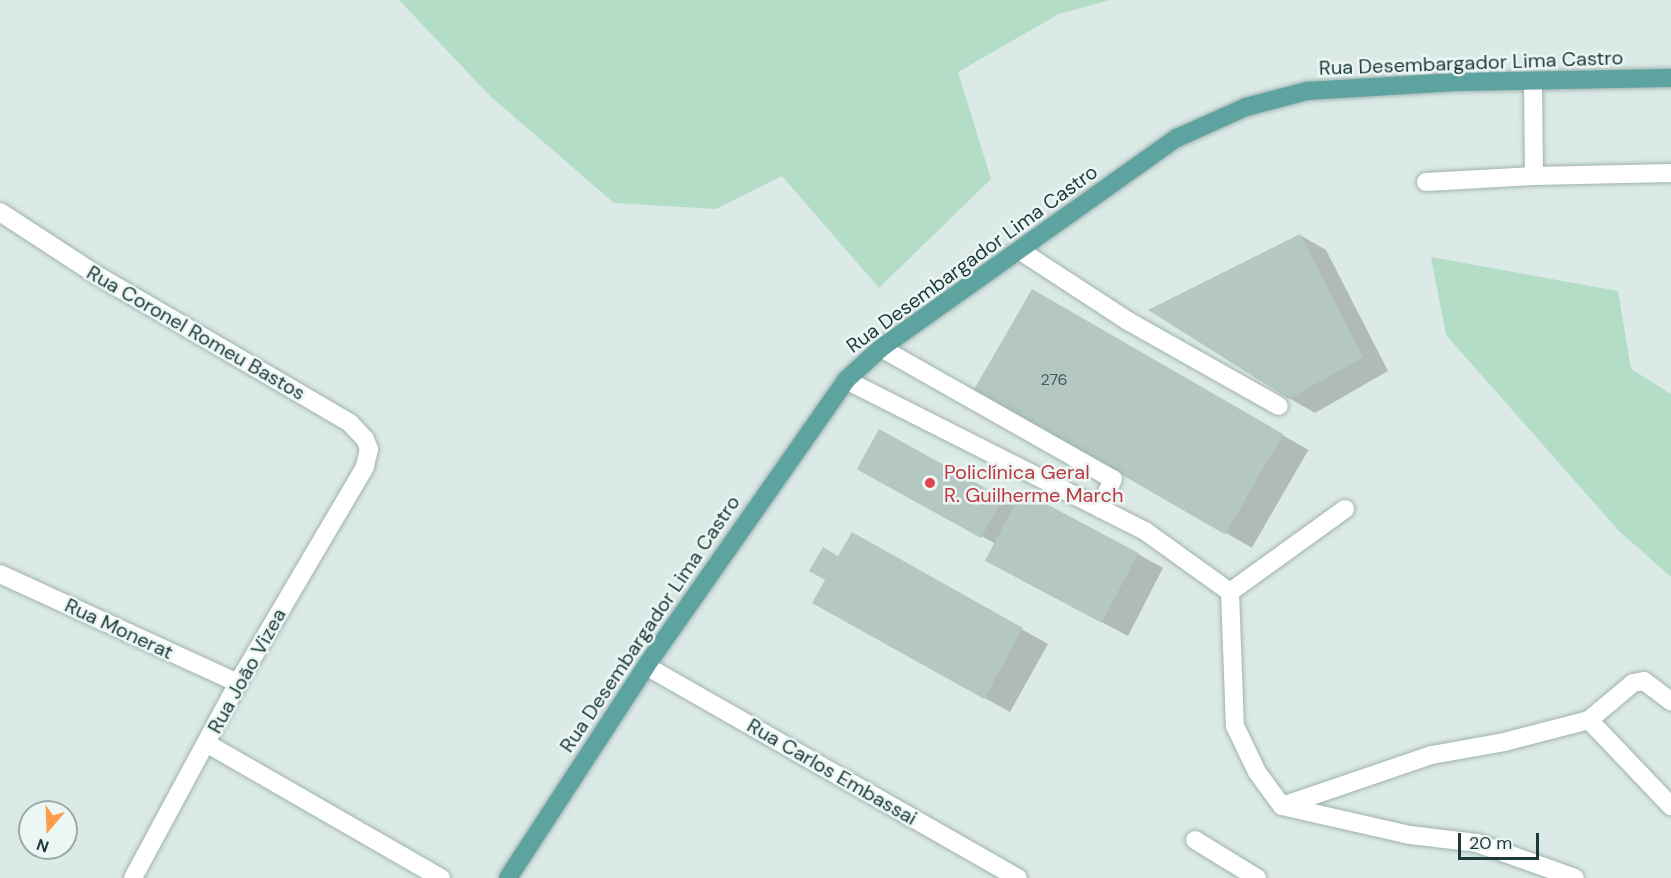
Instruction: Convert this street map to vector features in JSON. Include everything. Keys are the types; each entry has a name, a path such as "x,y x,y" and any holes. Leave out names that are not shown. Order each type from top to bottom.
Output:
{"main road":[{"name":"Rua Desembargador Lima Castro","path":"508,878 646,666 846,380 881,348 1177,138 1246,107 1307,91 1456,82 1671,78"}],"street":[{"path":"1533,81 1534,176"},
{"path":"1426,182 1534,176 1671,173"},
{"name":"Rua Coronel Romeu Bastos","path":"0,212 95,274 350,423 365,439 369,449 364,467"},
{"path":"1019,250 1128,321 1279,406"},
{"path":"881,348 1113,479 1100,508"},
{"path":"846,380 1145,531 1230,592"},
{"name":"Rua João Vizea","path":"133,878 238,683 364,467"},
{"path":"1230,592 1346,509"},
{"name":"Rua Monerat","path":"0,574 238,683"},
{"path":"1230,592 1235,726 1257,772 1282,806 1410,835 1477,843 1575,878"},
{"name":"Rua Carlos Embassai","path":"646,666 1018,878"},
{"path":"1282,806 1432,755 1504,742 1589,720 1633,683 1644,681 1671,700"},
{"path":"1589,720 1671,806"},
{"path":"206,743 441,878"},
{"path":"1195,840 1257,878"}],"green space":[{"path":"399,0 1110,0 1059,14 958,72 991,179 879,288 782,176 716,209 614,203 490,96"},
{"path":"1431,257 1618,291 1631,369 1671,394 1671,577 1619,531 1446,335"}],"building":[{"path":"1300,234 1363,357 1289,399 1148,310"},
{"path":"1032,289 1283,434 1225,534 974,389"},
{"name":"Policlínica Geral R. Guilherme March","path":"879,429 1003,498 981,538 857,469"},
{"path":"1022,491 1139,553 1101,623 985,561"},
{"path":"852,532 1023,628 984,699 812,603 825,580 809,571 823,547 838,556"}],"place":[{"name":"Policlínica Geral R. Guilherme March","path":"930,483"}]}
